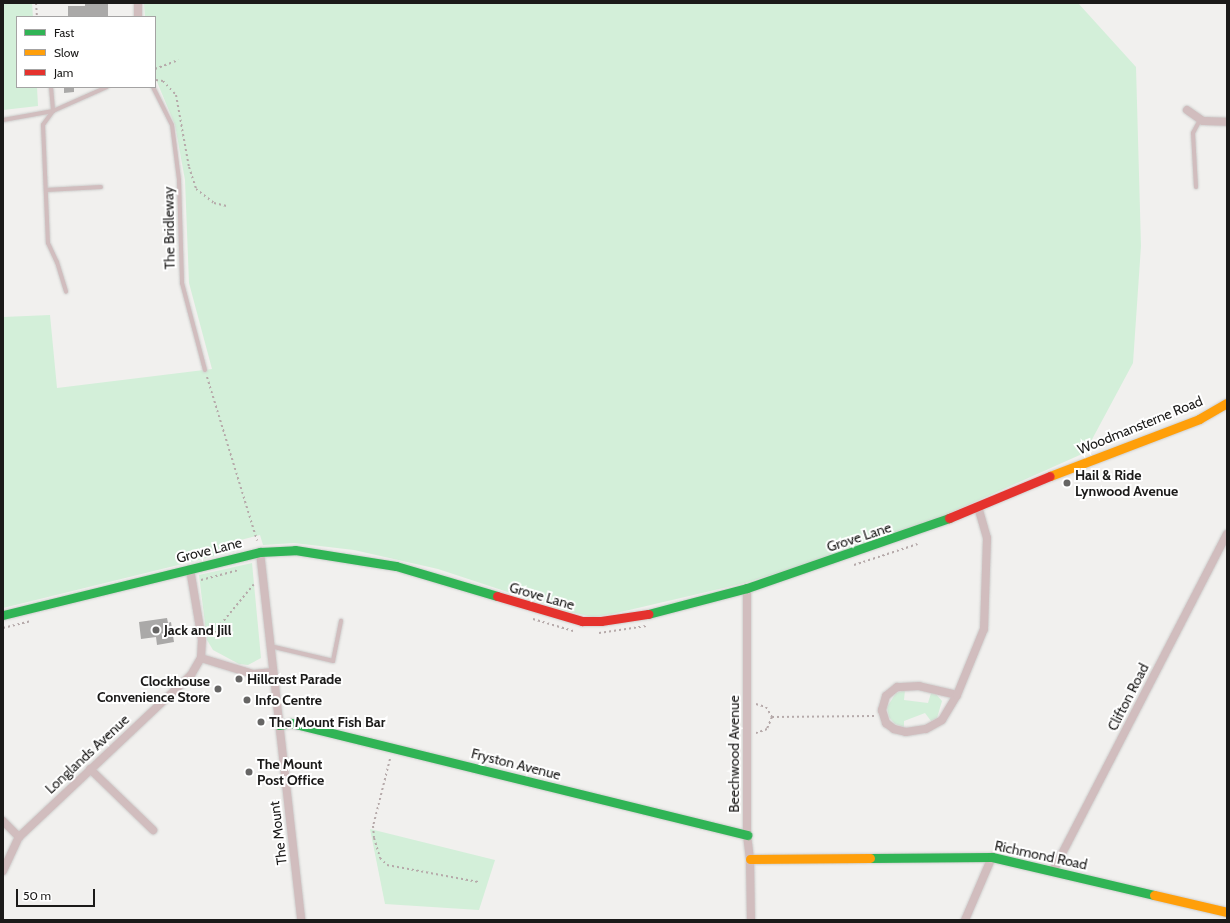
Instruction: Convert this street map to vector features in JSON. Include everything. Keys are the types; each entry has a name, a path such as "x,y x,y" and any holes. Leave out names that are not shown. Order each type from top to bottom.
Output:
{"street":[{"path":"138,3 138,16"},
{"path":"1187,110 1200,120 1227,122"},
{"name":"Woodmansterne Road","path":"1063,471 1199,419 1227,403"},
{"name":"Grove Lane","path":"3,615 260,552 295,550 322,552 396,566 582,621 601,621 653,613 747,588 866,550 978,507 1063,471"},
{"path":"957,696 919,686 897,687 886,696 882,710 886,723 894,729 906,732 926,729 942,720 957,696 984,629 987,538 978,507"},
{"name":"Clifton Road","path":"1053,871 1227,534"},
{"name":"The Mount","path":"260,552 302,920"},
{"name":"Longlands Avenue","path":"3,871 19,837 191,675 201,658 202,640 190,568"},
{"name":"Beechwood Avenue","path":"747,588 747,835 750,859 751,920"},
{"path":"201,658 253,674 273,672"},
{"name":"Fryston Avenue","path":"279,725 291,723 747,835"},
{"path":"90,769 153,830"},
{"path":"3,821 19,837"},
{"path":"965,920 992,857"},
{"name":"Richmond Road","path":"750,859 992,857 1227,912"}],"lane":[{"path":"51,88 53,111 43,125 48,244 57,262 66,292"},
{"path":"3,120 53,111 105,88"},
{"name":"The Bridleway","path":"154,88 172,125 179,180 182,283 205,370"},
{"path":"1196,187 1193,133 1200,120"},
{"path":"46,190 101,187"},
{"path":"270,646 333,661 341,621"}],"path":[{"path":"36,3 37,16"},
{"path":"156,69 178,60"},
{"path":"156,80 163,81 176,95 189,167 196,189 214,203 228,206"},
{"path":"205,370 260,552"},
{"path":"847,568 921,542"},
{"path":"202,640 208,640 262,576"},
{"path":"529,618 566,630 581,631"},
{"path":"595,633 652,625"},
{"path":"747,704 766,707 772,718"},
{"path":"772,718 884,716"},
{"path":"747,733 767,729 772,718"},
{"path":"392,748 373,826 374,838 380,858 386,865 478,882"}],"green space":[{"path":"3,3 32,3 33,16 16,16 16,88 37,88 38,106 3,110"},
{"path":"144,3 1078,3 1136,67 1141,246 1133,363 1089,445 1091,450 903,534 745,583 612,614 593,617 566,611 438,569 354,550 294,543 263,545 260,535 233,542 235,551 3,608 3,317 50,315 57,388 212,369 189,283 185,180 175,125 156,79 156,16 145,16"},
{"path":"252,563 261,658 248,665 239,664 213,650 207,640 199,575"},
{"path":"905,690 904,700 928,703 931,693 936,694 942,701 937,718 931,721 925,713 904,721 904,727 895,724 889,717 887,707 896,693"},
{"path":"370,829 495,860 479,910 385,904"}],"building":[{"path":"85,3 108,3 108,16 68,16 68,6 85,6"},
{"path":"64,88 74,88 74,92 64,93"},
{"name":"Jack and Jill","path":"167,618 168,623 171,622 174,642 157,645 156,637 141,639 139,622"}],"traffic: fast":[{"path":"648,614 747,588 949,518"},
{"path":"3,615 260,552 295,550 396,566 497,596"},
{"path":"279,725 291,723 747,835"},
{"path":"870,858 992,857 1154,895"}],"traffic: slow":[{"path":"1050,476 1199,419 1227,403"},
{"path":"750,859 870,858"},
{"path":"1154,895 1227,912"}],"traffic: jam":[{"path":"949,518 1050,476"},
{"path":"497,596 582,621 601,621 648,614"}],"place":[{"name":"Hail & Ride Lynwood Avenue","path":"1067,483"},
{"name":"Jack and Jill","path":"156,630"},
{"name":"Hillcrest Parade","path":"239,679"},
{"name":"Clockhouse Convenience Store","path":"218,689"},
{"name":"Info Centre","path":"247,700"},
{"name":"The Mount Fish Bar","path":"261,722"},
{"name":"The Mount Post Office","path":"249,772"}]}
